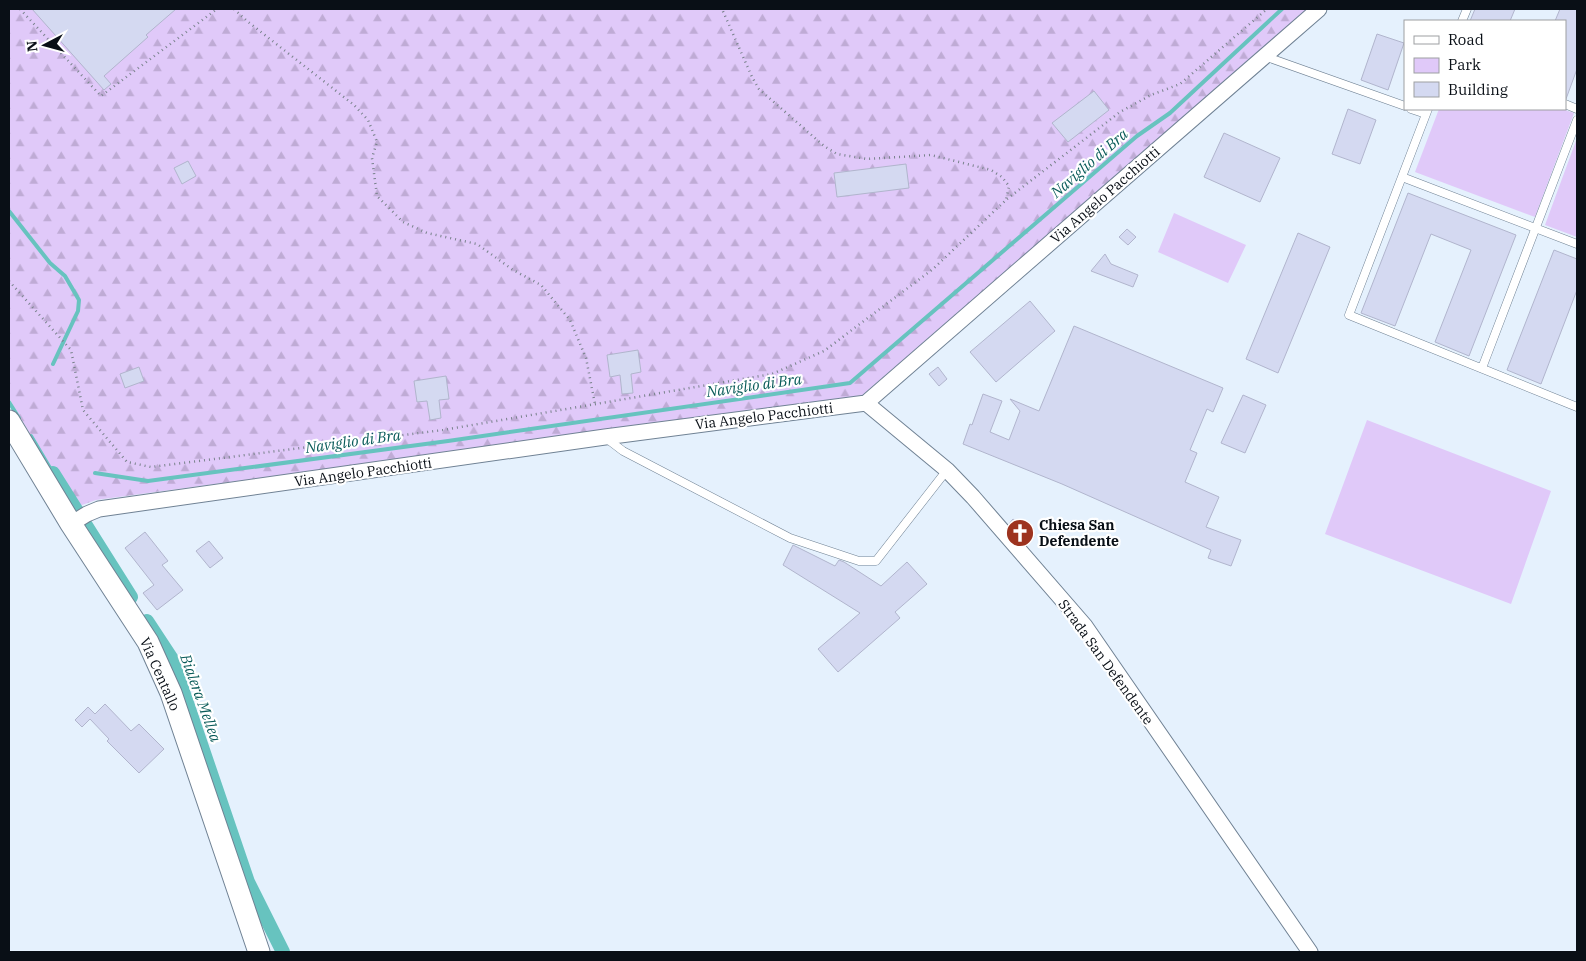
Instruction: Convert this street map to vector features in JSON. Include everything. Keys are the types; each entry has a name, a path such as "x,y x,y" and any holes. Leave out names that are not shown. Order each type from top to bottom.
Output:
{"main road":[{"name":"Via Centallo","path":"9,422 78,520 148,642 171,693 259,952"}],"street":[{"name":"Via Angelo Pacchiotti","path":"78,520 100,510 605,437 866,403 1319,9"},
{"name":"Strada San Defendente","path":"866,403 946,470 973,497 1085,626 1310,952"}],"lane":[{"path":"1264,56 1404,106"},
{"path":"1427,111 1348,315 1577,406"},
{"path":"1482,368 1577,120"},
{"path":"1402,177 1577,244"},
{"path":"605,437 623,451 790,538 859,561 876,561 946,470"}],"path":[{"path":"20,9 101,96 218,9"},
{"path":"234,9 354,104 368,120 376,142 372,158 377,196 403,222 427,233 477,244 513,270 541,285 570,320 586,358 595,404"},
{"path":"722,9 759,89 824,146 837,154 867,159 931,155 991,170 1002,177 1009,186 1006,200"},
{"path":"9,281 71,350 83,410 127,462 151,467 443,430 772,374 824,351 933,269 1006,200 1120,112 1151,95 1180,84 1267,9"}],"green space":[{"path":"9,9 1310,9 860,397 96,500 74,508 9,398"},
{"path":"1439,110 1565,110 1574,113 1535,217 1415,172"},
{"path":"1577,138 1577,237 1545,225"},
{"path":"1174,213 1246,245 1228,283 1158,252"},
{"path":"1367,420 1551,491 1511,604 1325,534"}],"building":[{"path":"32,9 176,9 104,76 111,84 104,90"},
{"path":"1475,9 1515,9 1510,20 1470,20"},
{"path":"1560,9 1577,9 1577,69 1566,99 1566,20 1555,20"},
{"path":"1377,34 1404,43 1388,90 1361,80"},
{"path":"1094,91 1109,110 1068,142 1052,123"},
{"path":"1348,109 1376,120 1360,164 1332,154"},
{"path":"1224,133 1280,158 1260,202 1204,177"},
{"path":"188,161 196,176 182,184 174,168"},
{"path":"906,164 909,188 837,197 834,173"},
{"path":"1408,193 1516,235 1469,356 1435,342 1471,250 1431,234 1395,326 1361,313"},
{"path":"1127,229 1136,237 1128,245 1119,237"},
{"path":"1298,233 1330,247 1278,373 1246,359"},
{"path":"1554,250 1577,259 1577,290 1541,384 1507,370"},
{"path":"1105,254 1111,264 1138,275 1133,287 1091,271"},
{"path":"1030,301 1055,331 996,382 970,352"},
{"path":"1074,326 1223,388 1213,412 1207,409 1190,450 1197,453 1185,482 1219,497 1206,527 1241,540 1231,566 1208,558 1211,550 1062,484 963,444 983,394 1002,401 990,432 1009,440 1020,411 1010,399 1039,411"},
{"path":"638,350 641,372 631,374 633,393 622,394 620,375 610,377 607,355"},
{"path":"139,367 144,381 125,388 120,374"},
{"path":"938,367 947,379 939,386 929,374"},
{"path":"446,376 449,399 439,400 441,418 430,420 427,401 417,402 414,381"},
{"path":"1243,395 1266,405 1245,453 1221,443"},
{"name":"Chiesa San Defendente","path":"1013,519 1034,536 1027,545 1009,524"},
{"path":"145,532 168,561 162,565 183,590 157,610 143,593 154,585 125,548"},
{"path":"209,541 223,558 210,568 196,551"},
{"path":"793,545 835,566 839,560 844,562 881,586 907,562 927,584 895,612 900,618 838,672 818,649 860,613 783,565"},
{"path":"105,704 131,731 139,724 164,749 139,773 107,741 109,739 90,719 82,727 75,720 88,707 95,714"}],"waterway":[{"name":"Naviglio di Bra","path":"95,473 148,481 448,441 850,383 1137,136 1170,113 1282,9"},
{"path":"9,211 50,263 65,276 79,300 78,311 53,364"},
{"name":"Naviglio di Bra","path":"9,402 19,418"},
{"name":"Naviglio di Bra","path":"31,436 53,473"},
{"name":"Bialera Mellea","path":"53,473 131,597"},
{"name":"Bialera Mellea","path":"147,621 172,659 248,882 283,952"}],"place":[{"name":"Chiesa San Defendente","path":"1020,533"}]}
